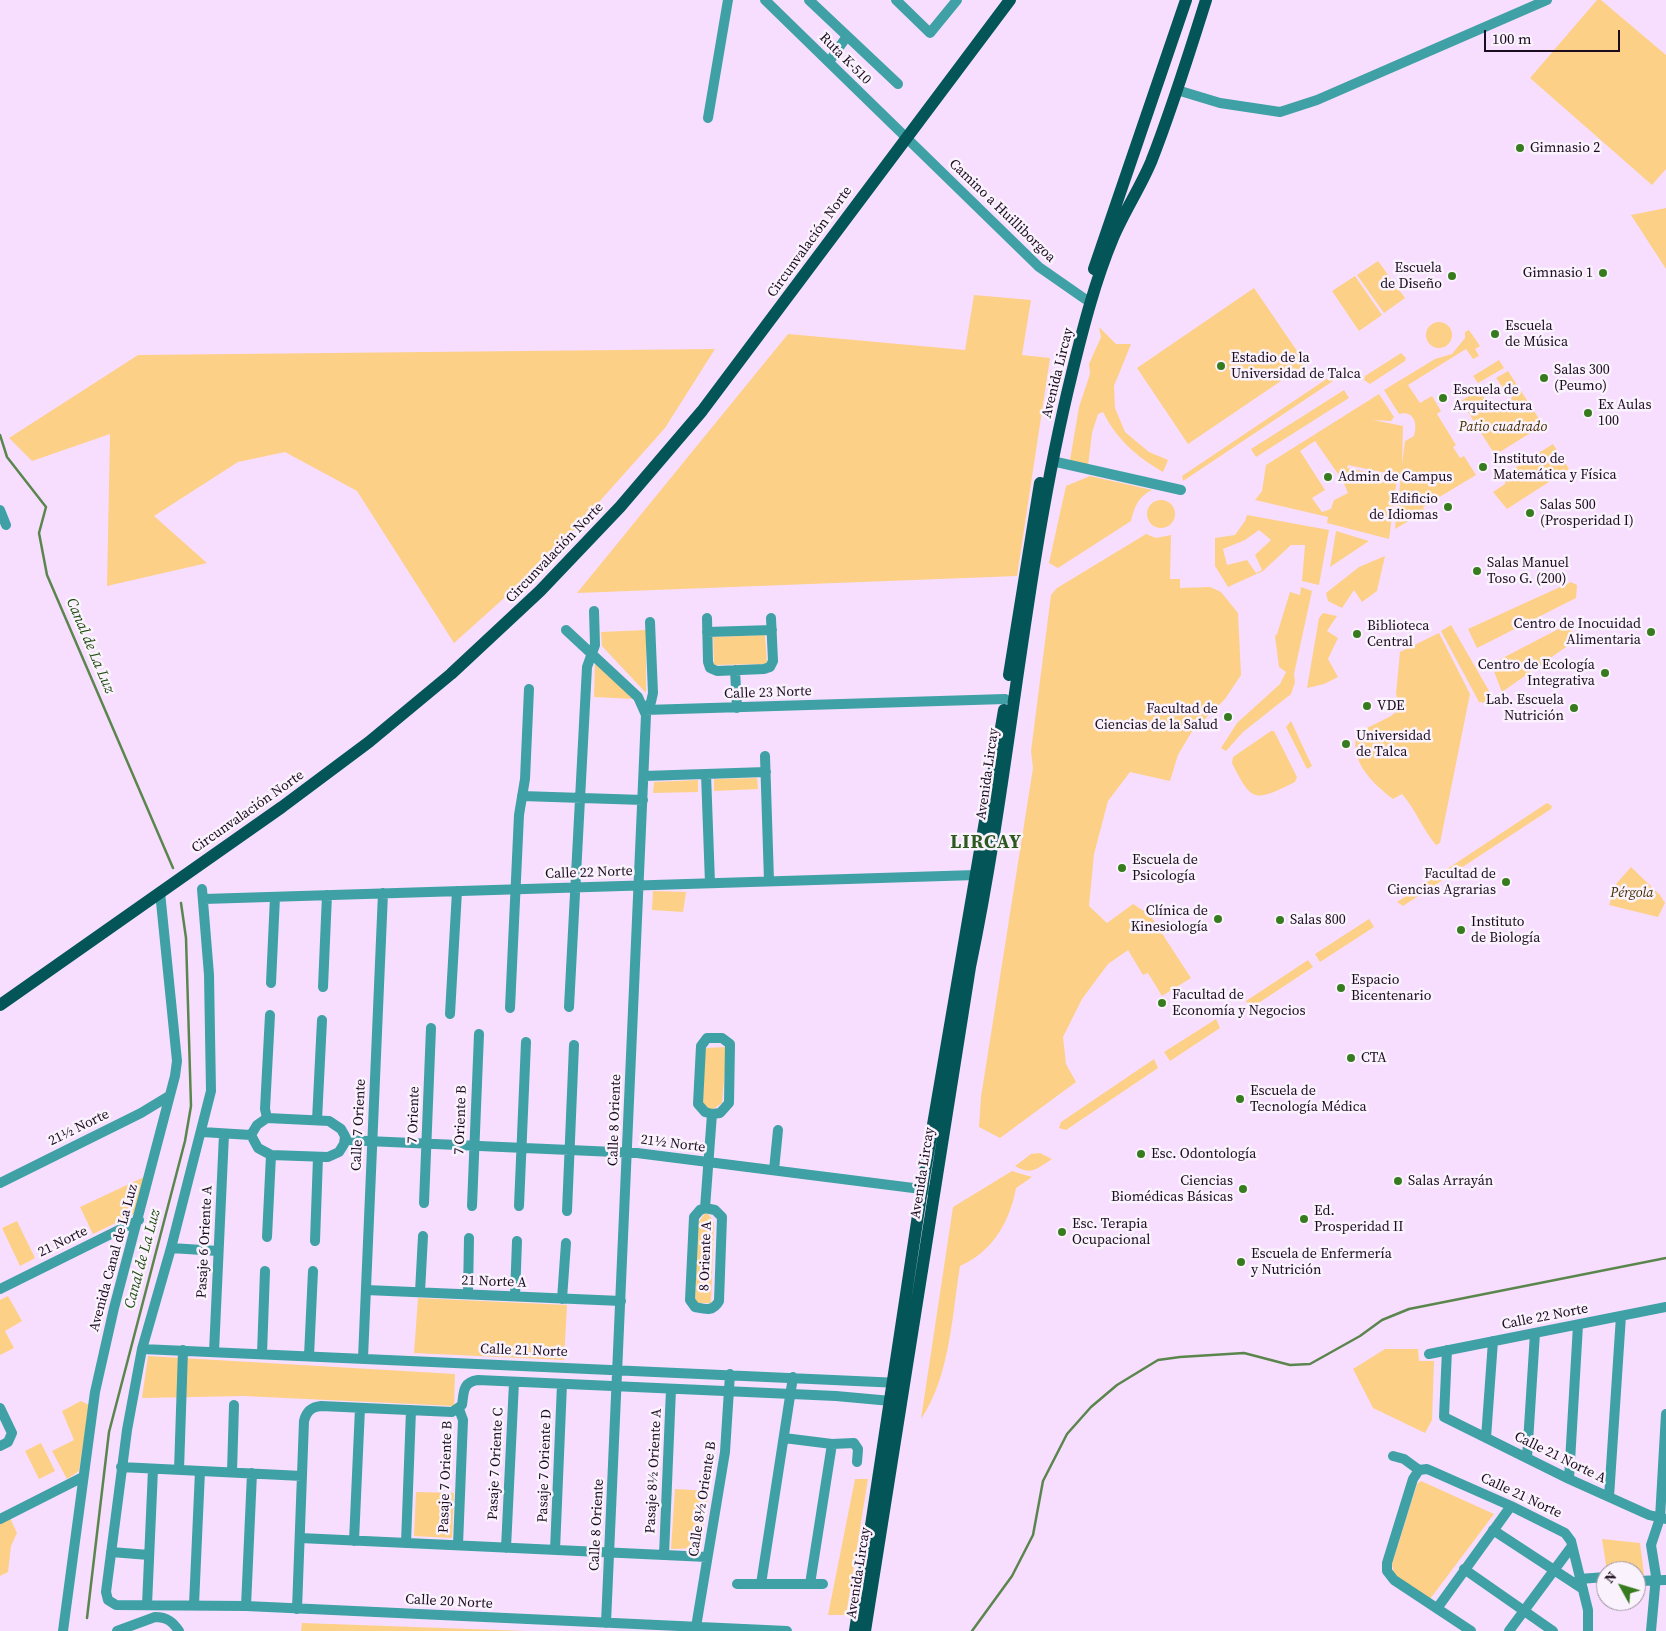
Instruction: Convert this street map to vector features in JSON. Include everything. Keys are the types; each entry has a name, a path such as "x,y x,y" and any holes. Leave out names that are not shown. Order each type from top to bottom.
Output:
{"main road":[{"name":"Circunvalación Norte","path":"0,1005 326,775 392,724 493,636 566,565 640,485 702,411 1010,0"},
{"name":"Avenida Lircay","path":"854,1631 891,1401 899,1383 936,1191 970,967 988,881 1014,697 1052,461 1072,371 1112,240 1150,163 1177,90 1206,0"},
{"name":"Avenida Lircay","path":"865,1631 899,1383 922,1189 976,875 1022,583 1048,441 1084,299 1184,4"},
{"path":"976,875 988,881"}],"street":[{"path":"708,118 728,0"},
{"name":"Ruta K-510","path":"765,0 905,138"},
{"path":"809,0 898,84"},
{"path":"896,0 930,33 957,0"},
{"path":"1177,90 1220,103 1280,112 1351,86 1547,0"},
{"path":"829,62 847,36"},
{"name":"Camino a Huilliborgoa","path":"905,138 1039,267 1084,299"},
{"path":"1052,461 1181,490"},
{"path":"0,510 6,525"},
{"path":"569,1006 587,667 595,645 594,611"},
{"path":"707,618 708,662 710,668 717,671 770,667 773,661 771,618"},
{"name":"Calle 8 Oriente","path":"606,1623 643,800 645,710 651,702 653,694 650,622"},
{"path":"566,630 638,697 645,710"},
{"path":"707,632 772,630"},
{"path":"735,670 737,708"},
{"path":"510,1008 529,689"},
{"name":"Calle 23 Norte","path":"645,710 1005,699"},
{"path":"765,756 769,881"},
{"path":"644,776 766,772"},
{"path":"706,774 710,883"},
{"path":"522,796 643,800"},
{"name":"Calle 22 Norte","path":"202,1132 212,1078 203,894 275,897 976,875"},
{"path":"450,1014 457,891"},
{"name":"Avenida Canal de La Luz","path":"63,1631 95,1392 114,1308 139,1220 177,1061 160,892"},
{"name":"Calle 7 Oriente","path":"363,1358 383,893"},
{"path":"323,987 327,895"},
{"path":"271,983 275,897"},
{"path":"268,1118 265,1108 270,1015"},
{"path":"317,1120 322,1020"},
{"name":"7 Oriente","path":"424,1203 431,1028"},
{"name":"7 Oriente B","path":"472,1206 479,1034"},
{"path":"707,1038 722,1038 730,1044 729,1102 720,1113 712,1114 705,1112 698,1104 701,1046 707,1038"},
{"path":"519,1206 526,1042"},
{"path":"567,1211 574,1045"},
{"name":"21½ Norte","path":"0,1183 141,1113 170,1096"},
{"name":"8 Oriente A","path":"706,1208 712,1114"},
{"path":"268,1118 329,1120 338,1125 345,1140 342,1148 336,1154 328,1157 318,1157 271,1154 258,1148 251,1135 257,1125 268,1118"},
{"path":"774,1170 778,1130"},
{"path":"149,1555 111,1552 121,1467 142,1349 202,1132 251,1135"},
{"name":"Pasaje 6 Oriente A","path":"214,1352 224,1134"},
{"name":"21½ Norte","path":"345,1140 627,1152 936,1191"},
{"path":"267,1237 271,1154"},
{"path":"316,1241 318,1157"},
{"name":"8 Oriente A","path":"706,1208 715,1210 722,1217 719,1301 715,1307 709,1310 695,1307 690,1300 694,1217 700,1210 706,1208"},
{"name":"21 Norte","path":"0,1289 139,1220"},
{"path":"420,1292 422,1236"},
{"path":"468,1294 469,1238"},
{"path":"515,1296 517,1241"},
{"path":"562,1299 566,1243"},
{"path":"171,1248 218,1251"},
{"path":"309,1356 313,1270"},
{"path":"262,1354 265,1271"},
{"name":"21 Norte A","path":"366,1290 620,1301"},
{"name":"Calle 22 Norte","path":"1430,1354 1666,1307"},
{"path":"1609,1497 1622,1316"},
{"path":"1569,1479 1578,1324"},
{"path":"1527,1458 1535,1333"},
{"path":"1486,1438 1493,1341"},
{"name":"Calle 21 Norte","path":"142,1349 899,1383"},
{"path":"179,1470 183,1350"},
{"name":"Calle 21 Norte A","path":"1448,1350 1444,1417 1569,1479 1663,1518"},
{"name":"Calle 8½ Oriente B","path":"696,1627 725,1452 730,1374"},
{"path":"760,1584 794,1377"},
{"path":"297,1609 304,1421 309,1410 316,1406 452,1412 460,1409 467,1384 474,1380 855,1397 891,1401"},
{"path":"855,1397 857,1380"},
{"name":"Pasaje 7 Oriente C","path":"506,1548 514,1382"},
{"name":"Pasaje 7 Oriente D","path":"555,1550 562,1384"},
{"name":"Pasaje 8½ Oriente A","path":"664,1555 671,1389"},
{"path":"232,1472 234,1405"},
{"path":"0,1408 12,1433 11,1438 0,1446"},
{"path":"354,1541 360,1408"},
{"name":"Pasaje 7 Oriente B","path":"458,1546 463,1420 460,1409"},
{"path":"406,1543 411,1410"},
{"path":"1651,1631 1655,1582 1651,1545 1663,1518 1666,1414"},
{"path":"784,1438 832,1444 850,1442 856,1445 856,1462"},
{"path":"810,1584 832,1444"},
{"name":"Calle 21 Norte","path":"1393,1456 1404,1459 1419,1470 1427,1469 1562,1530 1568,1536 1572,1546 1588,1610 1588,1631"},
{"path":"121,1467 302,1476"},
{"path":"147,1605 153,1469"},
{"path":"1419,1470 1412,1479 1387,1567 1394,1580 1471,1631"},
{"path":"194,1605 200,1471"},
{"path":"246,1606 252,1473"},
{"path":"0,1519 83,1477"},
{"path":"1438,1608 1464,1569 1511,1506"},
{"path":"1493,1530 1553,1571 1581,1584 1596,1580"},
{"path":"300,1538 708,1557"},
{"path":"1509,1631 1572,1546"},
{"name":"Calle 20 Norte","path":"111,1552 106,1592 110,1602 116,1605 246,1606 787,1631"},
{"path":"1464,1569 1553,1631"},
{"path":"1646,1582 1666,1580"},
{"path":"737,1584 823,1584"},
{"path":"117,1631 155,1617 162,1617 172,1622 179,1631"}],"green space":[{"path":"1597,0 1601,0 1666,55 1666,169 1652,185 1530,78"},
{"path":"1666,208 1666,269 1631,215"},
{"path":"1378,261 1405,298 1384,313 1357,275"},
{"path":"1355,276 1382,315 1359,331 1332,291"},
{"name":"Estadio de la Universidad de Talca","path":"1254,288 1306,364 1188,444 1137,368"},
{"path":"974,295 1031,300 1022,355 1050,358 1017,576 577,593 788,334 965,350"},
{"path":"1439,322 1448,326 1452,335 1448,344 1439,348 1430,344 1426,335 1430,326"},
{"path":"1099,327 1116,344 1131,344 1114,386 1115,408 1125,432 1149,452 1168,460 1163,472 1144,460 1121,439 1103,412 1098,414 1092,433 1088,466 1070,460 1079,407 1090,374 1089,364 1101,337"},
{"path":"1469,330 1480,346 1475,349 1479,356 1473,359 1466,349 1408,385 1420,403 1432,396 1441,411 1437,414 1456,445 1453,447 1460,458 1464,456 1476,475 1423,507 1424,512 1395,529 1401,476 1348,465 1347,468 1397,478 1389,539 1327,523 1328,517 1255,500 1262,491 1266,465 1379,394 1394,417 1391,421 1373,420 1403,426 1402,465 1405,441 1414,436 1415,423 1414,419 1408,414 1399,414 1384,390 1435,359 1452,354 1465,338 1465,332","holes":["1315,441 1343,481 1348,493 1334,500 1331,509 1322,512 1312,498 1325,490 1300,451"]},
{"path":"715,349 665,428 550,557 454,643 357,491 285,452 238,462 154,516 207,563 107,586 110,434 32,461 9,438 138,355"},
{"path":"1401,353 1406,358 1405,361 1370,384 1364,380 1365,376"},
{"path":"1499,360 1504,368 1478,383 1473,376"},
{"name":"Patio cuadrado","path":"1508,371 1543,425 1495,455 1461,401 1479,390 1493,411 1506,403 1508,405 1513,395 1510,391 1507,393 1496,378"},
{"path":"1331,376 1333,381 1183,481 1182,476"},
{"path":"1344,390 1349,398 1256,457 1251,449"},
{"path":"1553,444 1569,469 1507,509 1493,492 1505,484 1507,473"},
{"path":"1090,476 1152,490 1143,496 1138,503 1131,521 1058,568 1049,563 1066,486"},
{"path":"1161,500 1171,504 1175,514 1171,524 1161,528 1151,524 1147,514 1151,504"},
{"path":"1247,515 1329,530 1319,585 1302,581 1305,545 1291,545 1263,571 1228,587 1215,566 1215,538 1235,535","holes":["1259,530 1271,540 1255,555 1262,570 1256,573 1247,560 1227,565 1223,549 1245,540"]},
{"path":"1336,531 1369,541 1330,567"},
{"path":"1146,534 1156,538 1171,535 1170,579 1180,579 1180,588 1210,587 1221,592 1238,613 1241,675 1225,699 1191,733 1178,755 1170,781 1130,772 1108,801 1094,854 1089,906 1107,923 1133,904 1150,915 1191,978 1162,996 1148,973 1143,975 1128,950 1108,964 1082,999 1063,1037 1066,1064 1076,1082 1000,1138 979,1127 981,1097 1033,768 1031,751 1051,595 1057,588"},
{"path":"1385,556 1377,591 1362,602 1354,590 1342,608 1328,601 1326,593 1359,567"},
{"path":"1571,582 1577,585 1576,598 1477,648 1468,629"},
{"path":"1301,587 1312,591 1294,674 1295,682 1291,694 1243,732 1226,751 1221,748 1237,723 1280,684 1286,672 1279,667 1275,636 1290,592 1300,595"},
{"path":"1323,613 1337,616 1327,631 1338,638 1328,659 1338,677 1324,684 1307,688 1319,618"},
{"path":"1574,621 1572,634 1566,647 1502,692 1491,664"},
{"path":"1451,625 1492,696 1488,703 1479,702 1441,631"},
{"path":"646,630 646,693 602,646 601,632"},
{"path":"1439,633 1470,694 1440,843 1436,845 1402,794 1393,799 1370,778 1359,762 1355,743 1357,733 1391,716 1400,709 1396,694 1400,652"},
{"path":"765,635 767,664 714,665 713,637"},
{"path":"595,663 634,699 594,697"},
{"path":"1291,721 1312,766 1307,769 1286,727"},
{"path":"1271,731 1274,731 1297,777 1295,782 1281,789 1271,793 1256,795 1245,786 1232,763 1233,757"},
{"path":"757,778 758,789 714,791 714,779"},
{"path":"698,780 698,792 653,793 654,782"},
{"path":"1547,803 1552,806 1551,809 1403,906 1397,902"},
{"name":"Pérgola","path":"1631,867 1660,895 1665,903 1658,917 1609,905 1616,884"},
{"path":"653,891 686,892 683,912 652,910"},
{"path":"1369,919 1374,927 1320,962 1315,954"},
{"path":"1308,960 1313,967 1251,1008 1246,1001"},
{"path":"1216,1019 1220,1028 1170,1061 1164,1052"},
{"path":"727,1047 722,1103 710,1111 701,1101 705,1048"},
{"path":"1154,1059 1158,1068 1066,1130 1059,1128 1061,1122"},
{"path":"1040,1153 1052,1159 1030,1171 1015,1166 1031,1154"},
{"path":"1012,1171 1032,1177 1016,1188 1004,1224 990,1244 981,1253 960,1266 952,1325 944,1365 931,1402 921,1419 953,1207"},
{"path":"144,1177 134,1214 93,1234 80,1207"},
{"path":"706,1211 714,1222 711,1303 695,1303 697,1225"},
{"path":"17,1221 35,1258 20,1266 2,1228"},
{"path":"8,1296 22,1321 5,1331 14,1348 0,1355 0,1300"},
{"path":"418,1298 567,1305 564,1360 414,1353"},
{"path":"1385,1349 1418,1349 1419,1361 1434,1361 1432,1420 1425,1433 1373,1408 1353,1369"},
{"path":"148,1356 455,1374 454,1406 243,1396 142,1398"},
{"path":"81,1401 89,1405 79,1471 67,1479 52,1451 74,1440 62,1411"},
{"path":"41,1443 55,1471 39,1479 25,1451"},
{"path":"855,1479 868,1479 846,1615 828,1615"},
{"path":"1421,1481 1494,1514 1430,1599 1394,1574 1392,1564 1417,1484"},
{"path":"675,1489 709,1491 700,1548 671,1549"},
{"path":"416,1492 454,1493 452,1538 414,1536"},
{"path":"10,1518 17,1533 11,1546 8,1572 0,1576 0,1523"},
{"path":"1602,1539 1640,1543 1642,1561 1605,1561"},
{"path":"302,1623 527,1631 301,1631"}],"waterway":[{"name":"Canal de La Luz","path":"0,435 7,457 46,507 39,533 47,575 173,868"},
{"name":"Canal de La Luz","path":"87,1618 109,1432 185,1141 191,1106 186,938 181,903"},
{"path":"972,1631 1012,1576 1033,1535 1043,1481 1067,1434 1091,1407 1117,1385 1158,1360 1244,1353 1290,1365 1310,1364 1360,1336 1382,1320 1409,1309 1666,1258"}],"place":[{"name":"Gimnasio 2","path":"1520,148"},
{"name":"Gimnasio 1","path":"1603,273"},
{"name":"Escuela de Diseño","path":"1452,276"},
{"name":"Escuela de Música","path":"1495,334"},
{"name":"Estadio de la Universidad de Talca","path":"1221,366"},
{"name":"Salas 300 (Peumo)","path":"1544,378"},
{"name":"Escuela de Arquitectura","path":"1443,398"},
{"name":"Ex Aulas 100","path":"1588,413"},
{"name":"Instituto de Matemática y Física","path":"1483,467"},
{"name":"Admin de Campus","path":"1328,477"},
{"name":"Edificio de Idiomas","path":"1448,507"},
{"name":"Salas 500 (Prosperidad I)","path":"1530,513"},
{"name":"Salas Manuel Toso G. (200)","path":"1477,571"},
{"name":"Centro de Inocuidad Alimentaria","path":"1651,632"},
{"name":"Biblioteca Central","path":"1357,634"},
{"name":"Centro de Ecología Integrativa","path":"1605,673"},
{"name":"VDE","path":"1367,706"},
{"name":"Lab. Escuela Nutrición","path":"1574,708"},
{"name":"Facultad de Ciencias de la Salud","path":"1228,717"},
{"name":"Universidad de Talca","path":"1346,744"},
{"name":"Escuela de Psicología","path":"1122,868"},
{"name":"Facultad de Ciencias Agrarias","path":"1506,882"},
{"name":"Clínica de Kinesiología","path":"1218,919"},
{"name":"Salas 800","path":"1280,920"},
{"name":"Instituto de Biología","path":"1461,930"},
{"name":"Espacio Bicentenario","path":"1341,988"},
{"name":"Facultad de Economía y Negocios","path":"1162,1003"},
{"name":"CTA","path":"1351,1058"},
{"name":"Escuela de Tecnología Médica","path":"1240,1099"},
{"name":"Esc. Odontología","path":"1141,1154"},
{"name":"Salas Arrayán","path":"1398,1181"},
{"name":"Ciencias Biomédicas Básicas","path":"1243,1189"},
{"name":"Ed. Prosperidad II","path":"1304,1219"},
{"name":"Esc. Terapia Ocupacional","path":"1062,1232"},
{"name":"Escuela de Enfermería y Nutrición","path":"1241,1262"}],"district":[{"name":"LIRCAY","path":"986,843"}]}
